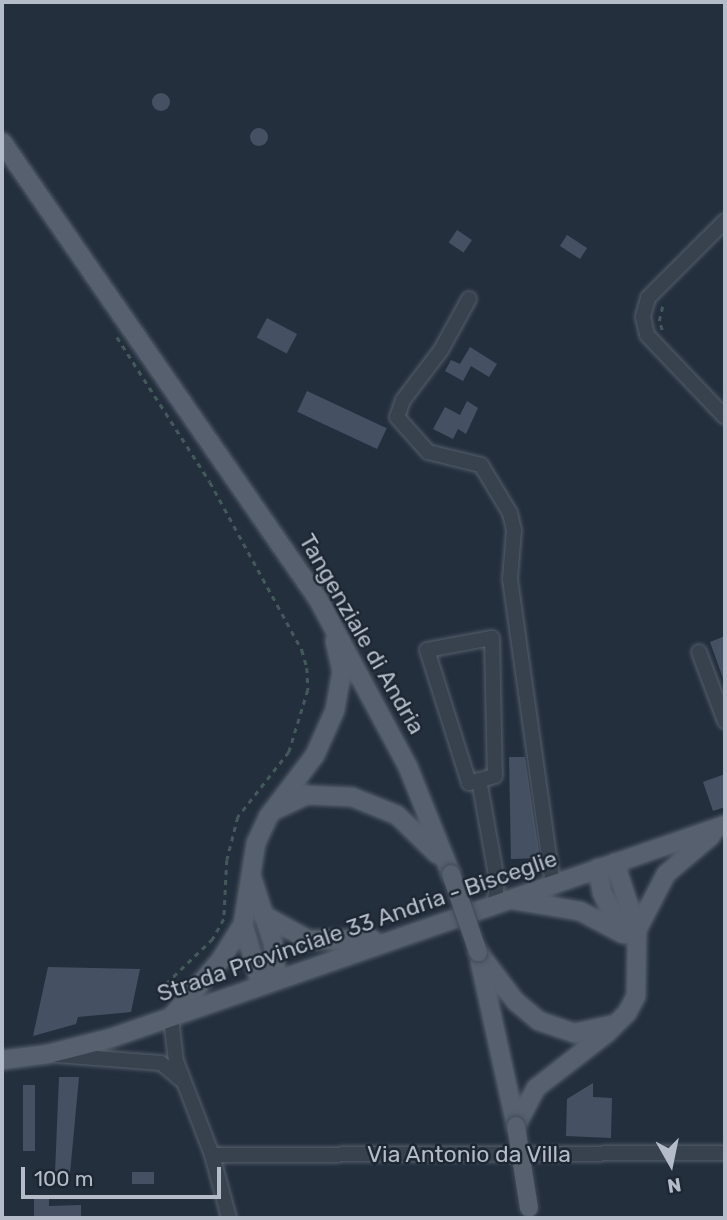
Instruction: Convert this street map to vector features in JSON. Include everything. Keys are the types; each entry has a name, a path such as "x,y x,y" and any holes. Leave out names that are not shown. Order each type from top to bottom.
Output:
{"main road":[{"name":"Tangenziale di Andria","path":"2,142 318,599 408,767 451,874 478,952 516,1126 529,1213"},
{"path":"171,1018 220,961 243,924 256,843 273,812 324,737 341,686 336,642 318,599"},
{"path":"273,812 307,795 340,794 368,802 410,825 451,874"},
{"path":"630,932 666,874 725,825"},
{"name":"Strada Provinciale 33 Andria - Bisceglie","path":"2,1060 48,1055 171,1018 396,937 725,825"},
{"path":"607,866 602,893 630,932"},
{"path":"516,1126 536,1088 620,1020 638,989 637,953 607,866"},
{"path":"251,875 263,915 269,982"},
{"path":"501,902 566,907 630,932"},
{"path":"263,915 319,942 396,937"},
{"path":"243,924 269,982"},
{"path":"478,952 515,1001 549,1026 586,1032 620,1020"}],"street":[{"path":"725,221 648,298 643,317 647,335 725,417"},
{"path":"469,299 441,349 402,400 397,417 428,452 481,465 510,513 514,530 510,579 553,884"},
{"path":"492,638 495,776 479,780 469,783 427,650 492,638"},
{"path":"699,652 725,720"},
{"path":"479,780 501,902"},
{"path":"171,1018 173,1048 212,1155 229,1218"},
{"path":"48,1055 161,1063 184,1084"},
{"name":"Via Antonio da Villa","path":"212,1155 725,1153"}],"path":[{"path":"668,338 661,328 660,311 673,294"},
{"path":"113,331 210,482 302,650 307,668 308,690 289,752 238,817 227,860 224,919 213,939 166,984"}],"building":[{"path":"161,93 167,96 170,102 167,108 161,111 155,108 152,102 155,96"},
{"path":"259,128 265,131 268,137 265,143 259,146 253,143 250,137 253,131"},
{"path":"457,230 472,240 464,253 449,242"},
{"path":"567,235 587,248 580,259 560,246"},
{"path":"267,318 297,334 287,353 257,337"},
{"path":"470,347 497,364 489,377 471,366 463,381 445,371 451,360 460,364"},
{"path":"307,391 387,428 377,449 297,412"},
{"path":"467,401 478,408 466,434 458,429 453,439 433,429 445,407 460,415"},
{"path":"725,636 725,680 724,681 710,642"},
{"path":"509,757 525,757 540,858 511,859"},
{"path":"725,774 725,807 713,811 703,782"},
{"path":"48,967 140,969 131,1012 78,1017 76,1024 33,1036"},
{"path":"59,1077 79,1077 70,1173 55,1173"},
{"path":"593,1083 593,1097 612,1098 611,1138 566,1136 567,1099"},
{"path":"23,1085 35,1085 35,1151 23,1151"},
{"path":"132,1172 154,1172 154,1184 132,1184"},
{"path":"34,1199 49,1199 49,1206 81,1205 81,1218 34,1218"}]}
